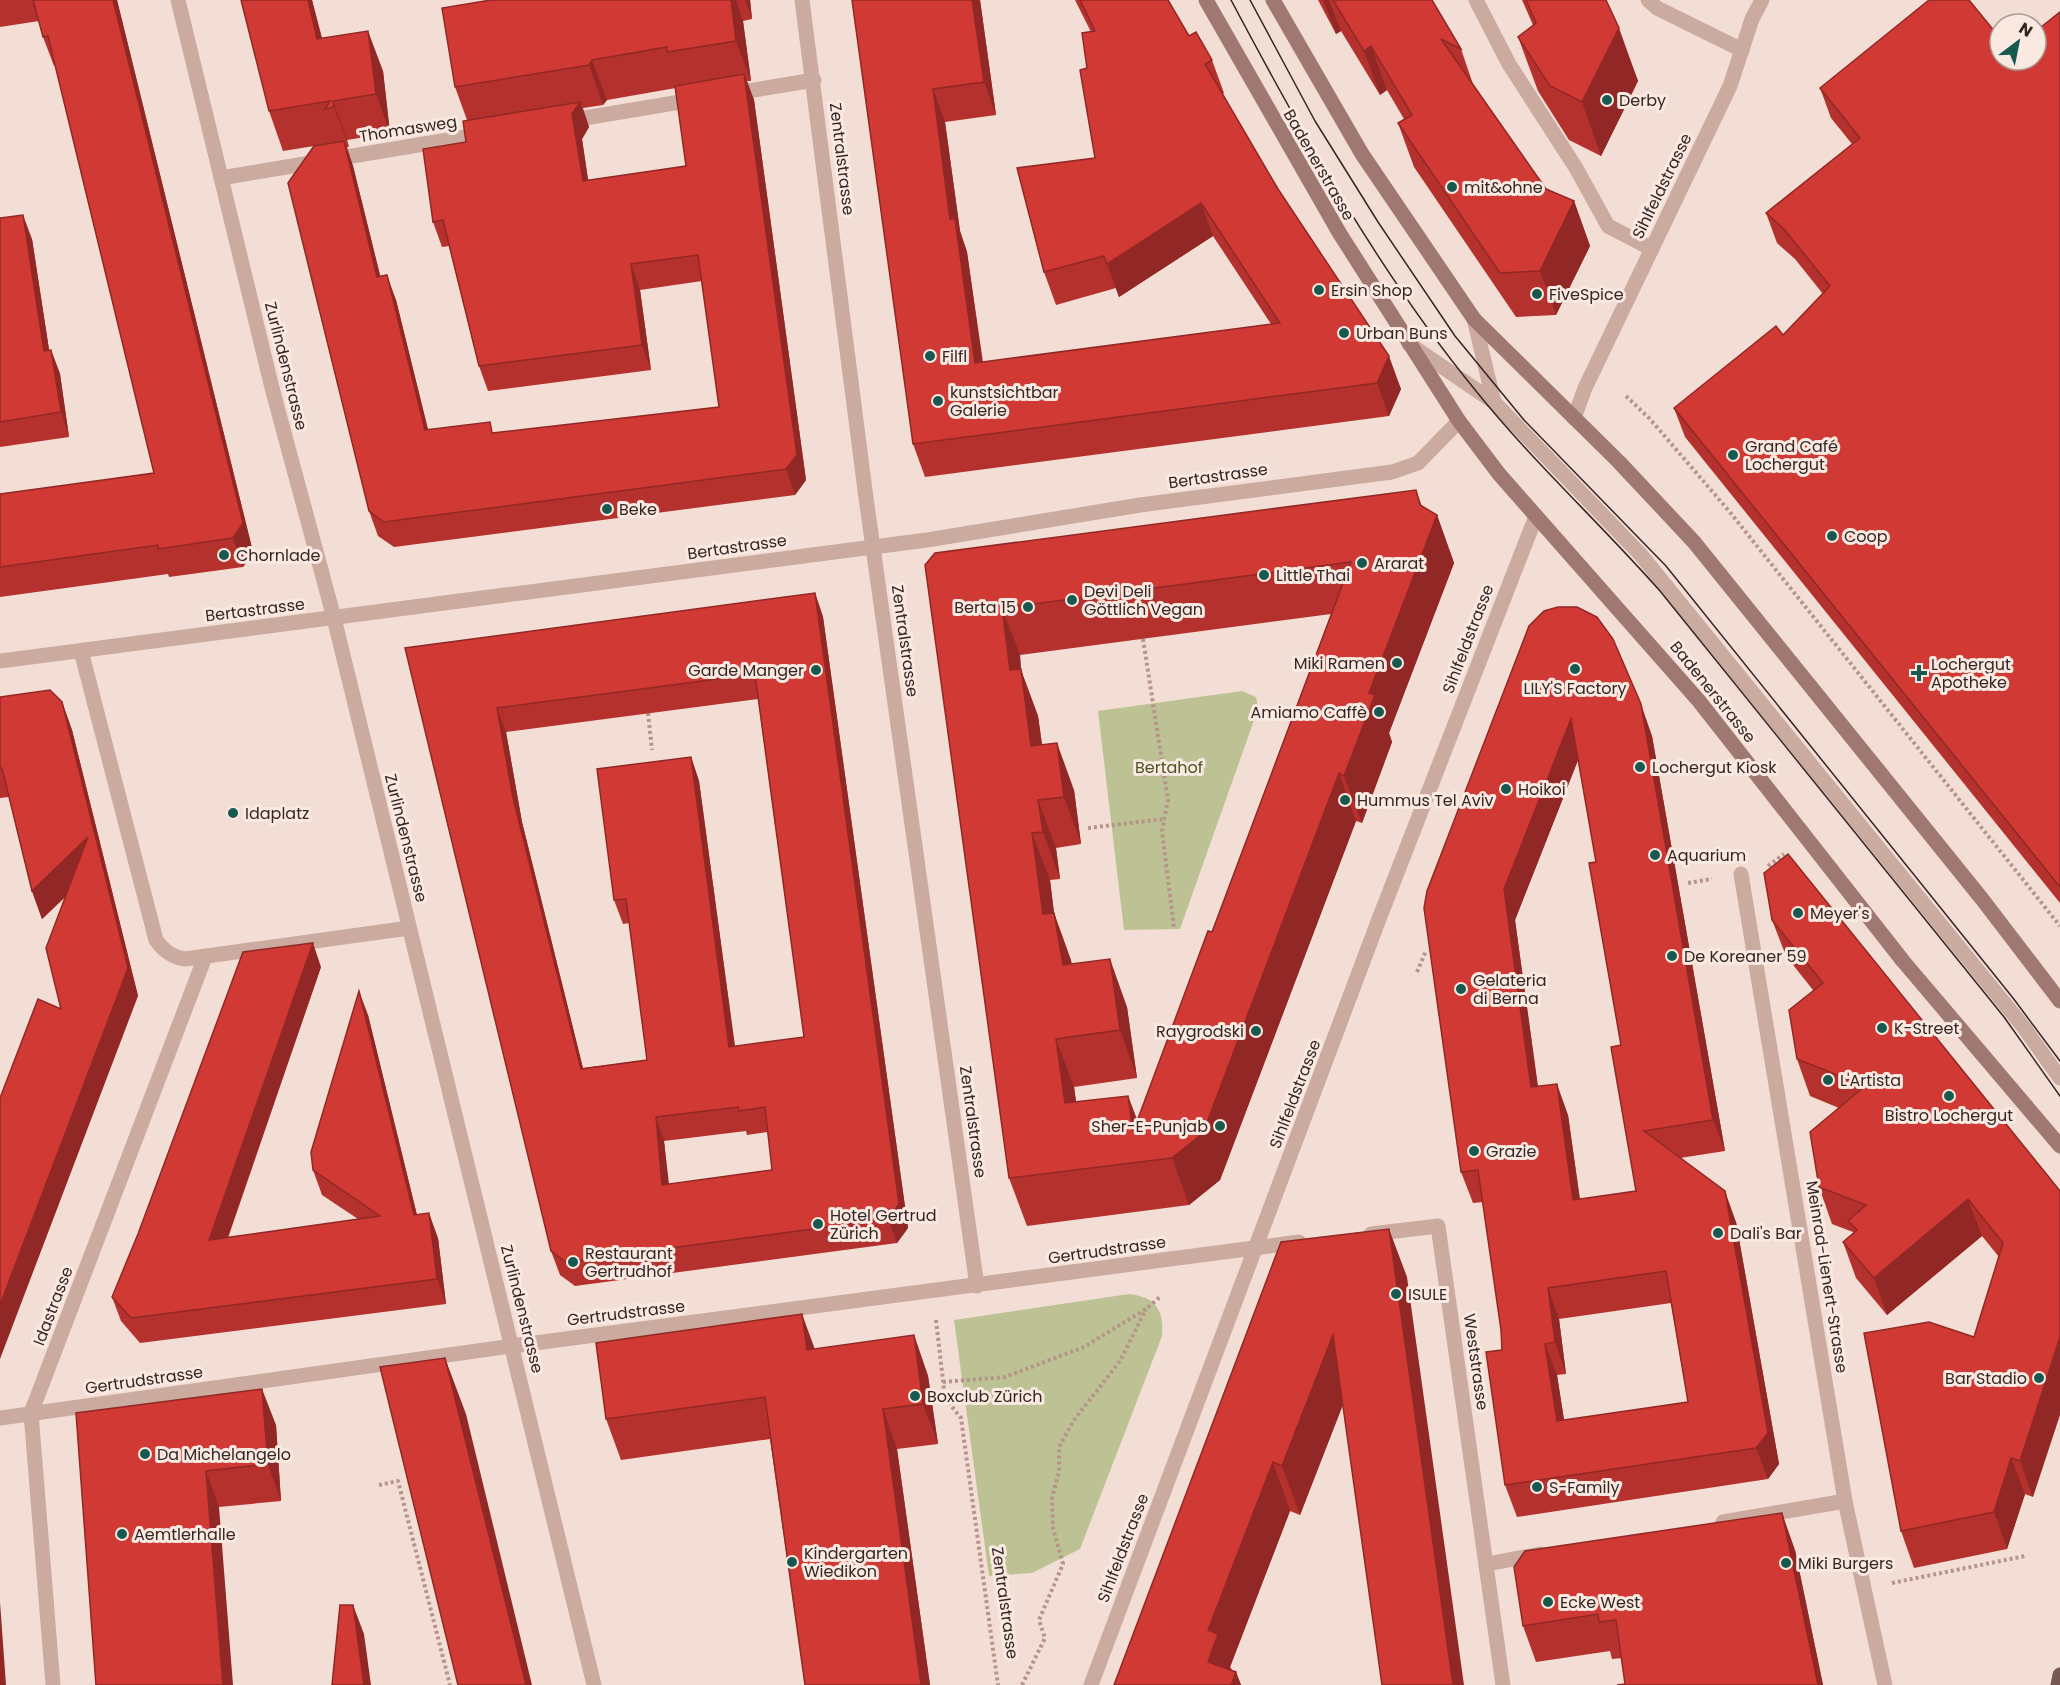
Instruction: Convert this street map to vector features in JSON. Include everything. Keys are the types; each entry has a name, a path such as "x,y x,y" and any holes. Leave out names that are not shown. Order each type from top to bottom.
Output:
{"main road":[{"path":"2058,1685 2060,1675"}],"street":[{"name":"Zurlindenstrasse","path":"178,0 272,388 334,618 594,1685"},
{"name":"Zentralstrasse","path":"802,0 874,547 976,1286"},
{"name":"Badenerstrasse","path":"1206,0 1334,224 1409,344 1460,421 1499,474 1699,701 1903,961 2060,1146"},
{"name":"Badenerstrasse","path":"1273,0 1368,164 1474,320 1619,462 1694,542 1982,898 2060,1001"},
{"path":"1476,0 1509,64 1576,168 1608,226 1652,249"},
{"path":"1648,0 1657,8 1742,50"},
{"name":"Sihlfeldstrasse","path":"1574,418 1730,86 1762,0"},
{"path":"556,123 814,80"},
{"name":"Thomasweg","path":"221,178 497,132"},
{"name":"Badenerstrasse","path":"1474,320 1494,402"},
{"name":"Badenerstrasse","path":"1409,344 1494,402 1673,592 2022,1025 2060,1078"},
{"name":"Bertastrasse","path":"0,661 874,547 1140,505 1392,471 1418,463 1460,421"},
{"name":"Sihlfeldstrasse","path":"1091,1685 1380,919 1536,516"},
{"path":"81,651 156,940 163,950 177,958 205,957 409,928"},
{"name":"Meinrad-Lienert-Strasse","path":"1741,874 1845,1501 1885,1685"},
{"name":"Idastrasse","path":"53,1685 31,1413 205,957"},
{"name":"Weststrasse","path":"1359,1235 1438,1226 1503,1685"},
{"path":"1256,1247 1313,1241"},
{"name":"Gertrudstrasse","path":"0,1418 512,1346 1256,1247"},
{"path":"1713,1524 1845,1501"},
{"path":"1487,1564 1558,1551"}],"path":[{"path":"1626,396 1650,419 1729,511 2060,926"},
{"path":"1143,639 1168,800 1162,831 1174,928"},
{"path":"648,713 652,750"},
{"path":"1088,828 1164,819"},
{"path":"1763,870 1784,854"},
{"path":"1417,972 1426,951"},
{"path":"943,1382 1005,1377 1084,1347 1146,1309 1160,1297"},
{"path":"1022,1685 1045,1638 1039,1620 1063,1564 1053,1528 1052,1498 1059,1471 1059,1447 1074,1420 1120,1361 1146,1309"},
{"name":"Zentralstrasse","path":"935,1316 945,1398 961,1418 998,1685"},
{"path":"379,1485 398,1481 450,1685"},
{"path":"1889,1583 2025,1556"}],"green space":[{"name":"Bertahof","path":"1242,691 1256,697 1258,709 1180,929 1124,930 1098,711"},
{"path":"1129,1294 1146,1298 1156,1306 1160,1312 1162,1336 1080,1549 1032,1573 989,1576 954,1320"}],"building":[{"path":"33,0 113,0 243,523 233,538 158,549 158,545 0,567 0,494 154,473 48,36 43,37"},
{"path":"241,0 308,0 317,39 368,31 376,94 333,101 334,107 325,109 330,101 269,111"},
{"path":"491,0 731,0 736,41 667,52 667,47 592,60 589,65 455,87 442,8"},
{"path":"852,0 972,0 984,82 933,89 950,219 955,219 975,363 1280,323 1201,203 1107,264 1104,256 1044,272 1017,168 1095,158 1080,70 1087,68 1082,33 1095,31 1080,0 1168,0 1189,36 1196,32 1212,60 1205,64 1278,189 1389,356 1377,383 913,444"},
{"path":"1333,0 1432,0 1461,49 1441,39 1546,189 1574,201 1540,271 1500,273 1398,123 1412,115 1371,46 1364,51"},
{"path":"1526,0 1606,0 1619,28 1582,102 1550,86 1518,37 1536,23"},
{"path":"1929,0 1969,0 1988,23 1988,72 2048,72 2048,22 2060,12 2060,887 1674,408 1776,326 1783,335 1830,286 1784,229 1766,213 1860,138 1820,88"},
{"path":"744,74 797,455 786,469 384,522 369,511 288,183 314,146 344,141 377,277 387,275 425,430 490,422 492,433 719,407 698,255 631,264 642,345 479,366 443,220 433,222 423,149 466,142 463,121 580,102 572,114 583,181 686,166 675,86"},
{"path":"23,215 44,351 51,350 61,412 0,422 0,218"},
{"path":"1416,490 1420,505 1437,515 1369,693 1375,695 1344,776 1339,773 1203,1133 1172,1158 1009,1178 925,565 935,553","holes":["1351,562 1212,932 1208,931 1133,1132 1128,1096 1065,1103 1056,1039 1120,1030 1110,959 1063,965 1054,913 1043,914 1032,833 1043,832 1038,800 1064,797 1057,743 1031,746 1021,669 1010,670 1002,608"]},
{"path":"815,593 899,1204 888,1219 566,1262 551,1251 405,648","holes":["755,674 804,1037 729,1047 691,757 597,769 614,900 626,899 647,1060 581,1069 513,798 497,708","738,1107 739,1111 765,1107 772,1170 662,1185 656,1117"]},
{"path":"1558,607 1577,607 1597,617 1613,639 1641,704 1713,1120 1644,1131 1725,1191 1768,1433 1756,1448 1505,1485 1486,1352 1502,1350 1501,1330 1478,1170 1461,1172 1424,908 1427,891 1529,626 1544,611","holes":["1571,719 1596,862 1589,863 1621,1045 1611,1047 1636,1191 1573,1200 1557,1084 1531,1087 1504,889","1666,1271 1688,1402 1557,1421 1545,1344 1555,1342 1548,1288"]},
{"path":"50,690 62,702 128,968 0,1305 0,1098 38,999 61,1009 46,948 88,837 32,891 2,768 0,769 0,697"},
{"path":"1788,854 2060,1191 2060,1337 2020,1461 2011,1458 1994,1512 1901,1531 1864,1333 1929,1322 1974,1337 2003,1243 1968,1199 1874,1278 1843,1242 1857,1230 1848,1221 1866,1205 1819,1187 1810,1132 1865,1086 1797,1059 1789,1010 1823,983 1772,920 1764,873"},
{"path":"313,943 209,1240 380,1216 313,1170 311,1152 359,991 414,1215 429,1213 437,1279 131,1318 112,1297 138,1234 243,952"},
{"path":"1389,1229 1453,1685 1382,1685 1333,1335 1282,1466 1273,1462 1208,1630 1218,1634 1208,1662 1236,1672 1231,1685 1114,1685 1281,1242"},
{"path":"802,1314 807,1350 914,1335 923,1404 883,1409 921,1685 805,1685 765,1397 606,1419 596,1343"},
{"path":"445,1358 526,1685 458,1685 380,1367"},
{"path":"262,1389 268,1464 206,1471 223,1685 96,1685 76,1413"},
{"path":"1782,1513 1818,1685 1617,1685 1625,1684 1616,1620 1599,1622 1598,1614 1523,1626 1514,1567 1525,1551"},
{"path":"340,1605 353,1605 364,1685 332,1685"}],"tram line":[{"path":"1231,0 1344,202 1407,299 1441,346 1520,443 1660,591 2004,1017 2060,1096"},
{"path":"1250,0 1315,121 1378,222 1455,336 1524,420 1666,566 2013,998 2060,1061"}],"place":[{"name":"Derby","path":"1607,100"},
{"name":"mit&ohne","path":"1452,187"},
{"name":"Ersin Shop","path":"1319,290"},
{"name":"FiveSpice","path":"1537,294"},
{"name":"Urban Buns","path":"1344,333"},
{"name":"Filfl","path":"930,356"},
{"name":"kunstsichtbar Galerie","path":"938,401"},
{"name":"Grand Café Lochergut","path":"1733,455"},
{"name":"Beke","path":"607,509"},
{"name":"Coop","path":"1832,536"},
{"name":"Chornlade","path":"224,555"},
{"name":"Ararat","path":"1362,563"},
{"name":"Little Thai","path":"1264,575"},
{"name":"Devi Deli Göttlich Vegan","path":"1072,600"},
{"name":"Berta 15","path":"1028,607"},
{"name":"Miki Ramen","path":"1397,663"},
{"name":"LILY'S Factory","path":"1575,669"},
{"name":"Garde Manger","path":"816,670"},
{"name":"Lochergut Apotheke","path":"1919,673"},
{"name":"Amiamo Caffè","path":"1379,712"},
{"name":"Lochergut Kiosk","path":"1640,767"},
{"name":"Hoikoi","path":"1506,789"},
{"name":"Hummus Tel Aviv","path":"1345,800"},
{"name":"Idaplatz","path":"233,813"},
{"name":"Aquarium","path":"1655,855"},
{"name":"Meyer's","path":"1798,913"},
{"name":"De Koreaner 59","path":"1672,956"},
{"name":"Gelateria di Berna","path":"1461,989"},
{"name":"K-Street","path":"1882,1028"},
{"name":"Raygrodski","path":"1256,1031"},
{"name":"L'Artista","path":"1828,1080"},
{"name":"Bistro Lochergut","path":"1949,1096"},
{"name":"Sher-E-Punjab","path":"1220,1126"},
{"name":"Grazie","path":"1474,1151"},
{"name":"Hotel Gertrud Zürich","path":"818,1224"},
{"name":"Dali's Bar","path":"1718,1233"},
{"name":"Restaurant Gertrudhof","path":"573,1262"},
{"name":"ISULE","path":"1396,1294"},
{"name":"Bar Stadio","path":"2039,1378"},
{"name":"Boxclub Zürich","path":"915,1396"},
{"name":"Da Michelangelo","path":"145,1454"},
{"name":"S-Family","path":"1537,1487"},
{"name":"Aemtlerhalle","path":"122,1534"},
{"name":"Kindergarten Wiedikon","path":"792,1562"},
{"name":"Miki Burgers","path":"1786,1563"},
{"name":"Ecke West","path":"1548,1602"}]}
